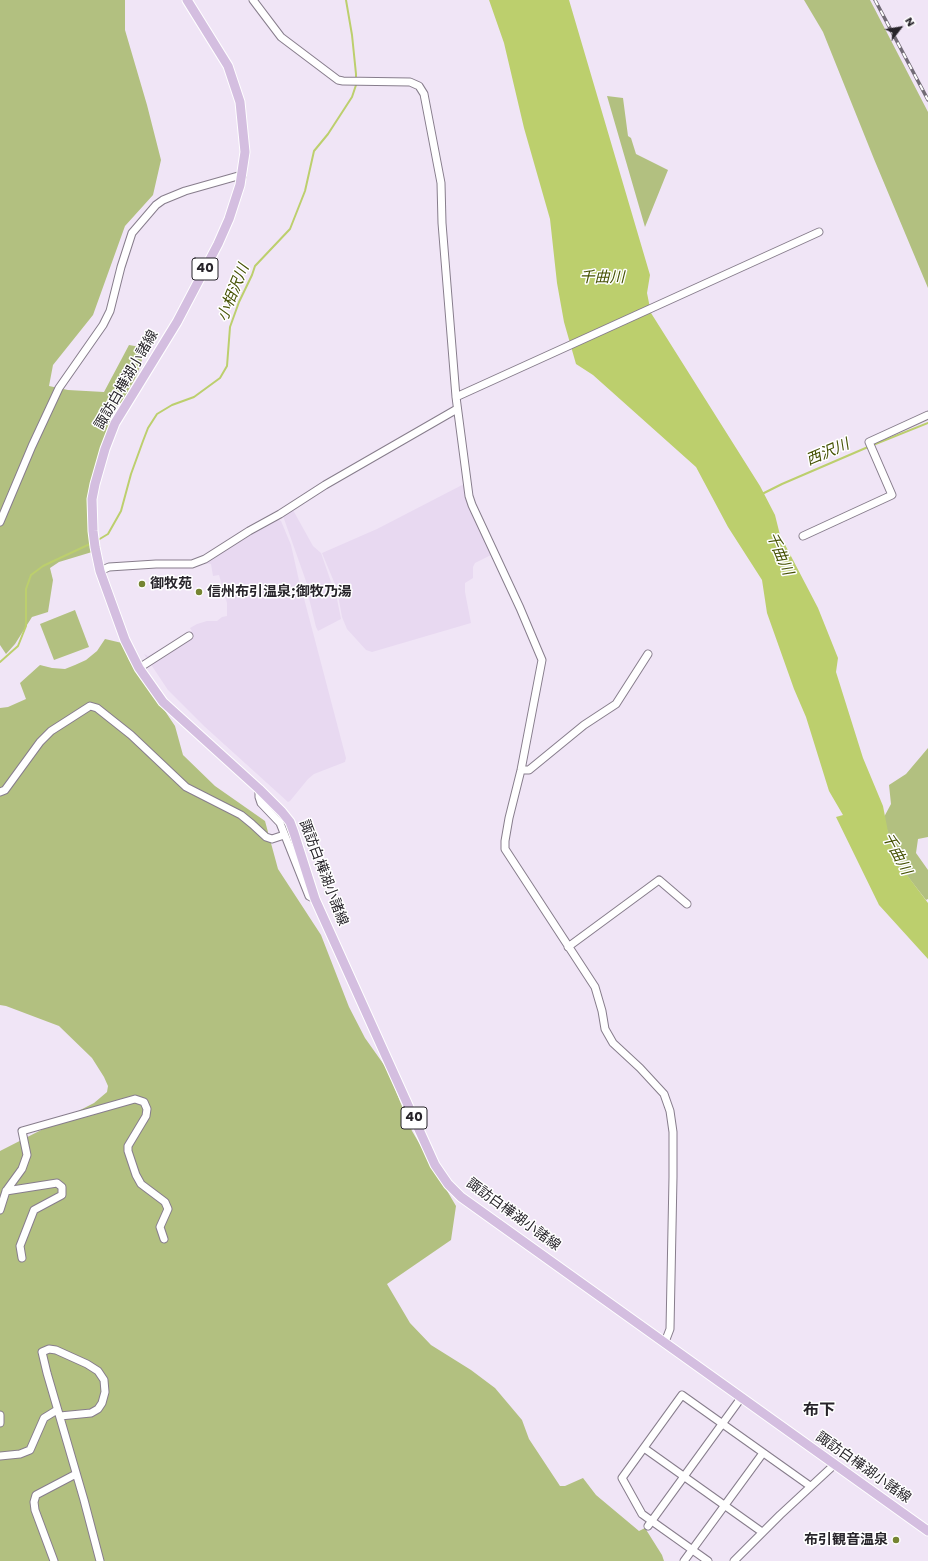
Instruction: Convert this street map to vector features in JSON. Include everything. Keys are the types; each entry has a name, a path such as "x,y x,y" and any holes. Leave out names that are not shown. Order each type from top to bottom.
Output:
{"main road":[{"name":"諏訪白樺湖小諸線","path":"187,0 228,66 240,102 245,152 242,177 230,219 177,322 115,423 105,449 95,484 92,499 93,531 100,570 125,640 138,668 163,702 259,789 290,822 316,899 435,1165 448,1184 461,1197 928,1531"}],"street":[{"path":"254,0 281,37 338,80 410,82 419,86 424,94 441,184 442,223 457,410 469,496 542,660 521,770 509,818 505,849 596,988 605,1029 613,1043 640,1068 664,1094 670,1111 673,1132 670,1329 665,1342"},
{"path":"0,522 54,398 79,357 103,325 110,311 121,267 132,233 156,205 163,200 185,191 238,176 242,177"},
{"path":"456,397 819,232"},
{"path":"100,570 109,567 170,563 192,564 205,559 325,485 457,410"},
{"path":"804,536 892,495 869,442 928,415"},
{"path":"138,668 190,636"},
{"path":"521,770 529,770 584,725 616,704 648,654"},
{"path":"0,792 5,790 40,742 50,731 90,706 97,708 131,735 186,787 241,815 266,837 272,839 284,835"},
{"path":"259,789 258,797 261,803 280,823 309,896 316,899"},
{"path":"568,947 659,880 687,904"},
{"path":"0,1210 6,1191 22,1169 27,1155 22,1131 135,1099 144,1102 147,1109 146,1116 128,1146 128,1151 136,1176 141,1184 165,1202 168,1208 160,1227 164,1239"},
{"path":"6,1191 57,1182 62,1187 62,1196 34,1210 20,1246 22,1258"},
{"path":"0,1456 20,1454 30,1450 44,1418 58,1413 91,1413 98,1409 102,1403 105,1392 104,1380 98,1371 87,1364 56,1350 48,1349 42,1352 58,1413 84,1500 100,1561"},
{"path":"708,1561 693,1550 650,1524 642,1514 622,1478 682,1395 810,1486"},
{"path":"650,1524 741,1398"},
{"path":"0,1415 0,1423"},
{"path":"644,1448 762,1532"},
{"path":"684,1561 763,1453"},
{"path":"734,1561 762,1532 834,1465"},
{"path":"54,1561 35,1510 34,1502 36,1495 76,1474"}],"shaded area":[{"path":"0,0 125,0 125,30 161,160 153,195 125,226 93,315 53,365 49,386 68,390 104,392 129,345 146,348 137,375 122,402 112,409 110,424 96,464 91,484 88,519 92,552 59,562 50,568 53,580 48,612 32,617 15,644 6,654 0,645"},
{"path":"804,0 870,0 928,112 928,288 823,32"},
{"path":"607,96 623,98 628,136 631,138 636,154 668,170 645,227"},
{"path":"464,484 467,500 491,555 475,563 473,567 473,578 465,583 465,592 471,623 372,652 366,650 347,629 342,617 337,589 322,553 377,529"},
{"path":"293,510 313,546 321,553 337,599 341,619 318,631 306,586 301,587 346,758 345,762 314,774 288,802 204,726 168,690 144,654 148,656 192,631 190,628 197,624 207,621 217,621 222,617 227,616 227,603 219,575 213,576 211,564 204,563 277,519 281,521 291,545 300,585 307,584 283,516"},
{"path":"75,610 89,647 54,660 40,624"},
{"path":"105,639 122,643 129,660 175,726 183,755 215,786 265,821 278,869 321,935 349,1007 365,1038 387,1069 412,1131 456,1206 451,1240 387,1284 410,1323 431,1345 471,1370 495,1388 522,1420 529,1439 560,1486 565,1486 583,1478 596,1495 639,1531 645,1528 662,1555 664,1561 0,1561 0,1151 94,1103 107,1092 108,1086 92,1058 59,1026 0,1005 0,708 8,707 26,699 20,683 40,665 65,669 75,665 86,660 97,651"},
{"path":"928,748 928,837 918,839 916,853 928,870 928,899 926,900 905,873 890,842 884,817 891,804 889,785 906,774"}],"water":[{"name":"千曲川","path":"489,0 569,0 650,275 647,293 651,313 760,486 775,515 780,535 818,608 838,658 836,672 863,758 883,806 890,842 904,871 928,903 928,959 879,905 836,817 843,815 829,791 806,717 794,689 767,613 762,580 728,527 696,467 593,375 576,364 564,322 557,283 550,219 524,128 504,43"}],"waterway":[{"name":"小相沢川","path":"98,540 108,534 121,511 131,474 143,441 148,428 157,414 172,405 194,397 220,378 227,366 230,327 255,266 290,229 305,191 314,151 328,134 352,97 356,85 356,74 352,35 346,0"},
{"name":"西沢川","path":"762,494 868,447 928,423"},
{"name":"小相沢川","path":"0,662 18,646 26,626 26,589 31,575 43,566 92,543"}],"railway":[{"path":"875,0 928,100"}],"place":[{"name":"御牧苑","path":"142,584"},
{"name":"信州布引温泉;御牧乃湯","path":"199,592"},
{"name":"布引観音温泉","path":"896,1540"}],"district":[{"name":"布下","path":"819,1411"}]}
